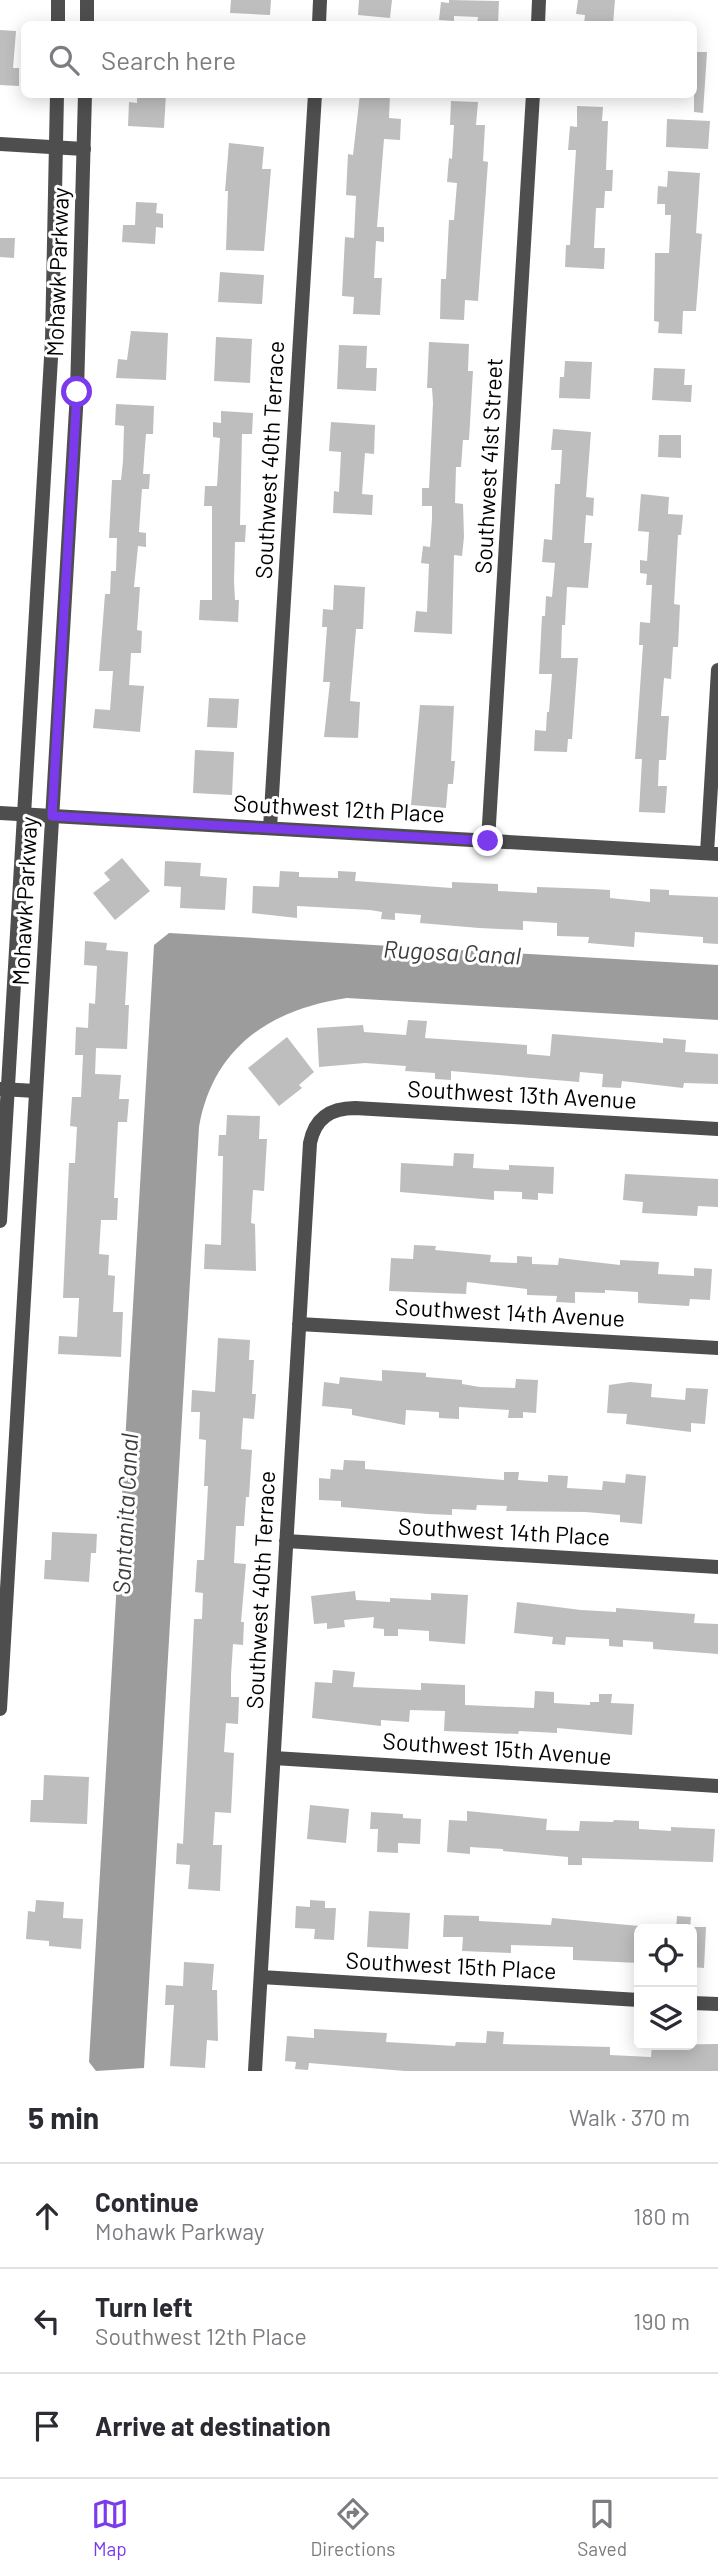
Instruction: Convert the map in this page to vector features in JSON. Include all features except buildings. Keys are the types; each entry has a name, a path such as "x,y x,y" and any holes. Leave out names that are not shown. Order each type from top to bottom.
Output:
{"street":[{"path":"58,0 58,21"},
{"path":"86,21 87,0"},
{"path":"319,21 320,0"},
{"path":"538,21 539,0"},
{"name":"Mohawk Parkway","path":"0,1222 4,1089 52,341 57,98"},
{"name":"Mohawk Parkway","path":"0,1709 77,392 85,98"},
{"name":"Southwest 40th Terrace","path":"270,828 315,98"},
{"name":"Southwest 41st Street","path":"488,841 533,98"},
{"path":"0,144 84,149"},
{"path":"712,853 718,670"},
{"name":"Southwest 12th Place","path":"0,813 712,853"},
{"path":"4,1089 36,1091"},
{"name":"Southwest 13th Avenue","path":"324,1115 355,1108 718,1129"},
{"name":"Southwest 40th Terrace","path":"255,2071 310,1143 315,1127 324,1115"},
{"name":"Southwest 14th Avenue","path":"299,1324 718,1348"},
{"name":"Southwest 14th Place","path":"286,1541 718,1567"},
{"name":"Southwest 15th Avenue","path":"274,1758 718,1786"},
{"name":"Southwest 15th Place","path":"261,1977 634,2000"},
{"path":"697,2003 718,2004"}],"water":[{"path":"169,933 718,965 718,1020 347,998 319,1003 270,1023 232,1054 217,1075 206,1099 199,1127 144,2068 96,2071 89,2062 154,945"}],"route":[{"path":"77,392 52,816 488,841"}],"water label":[{"name":"Rugosa Canal","path":"452,953"},
{"name":"Santanita Canal","path":"126,1514"}]}
